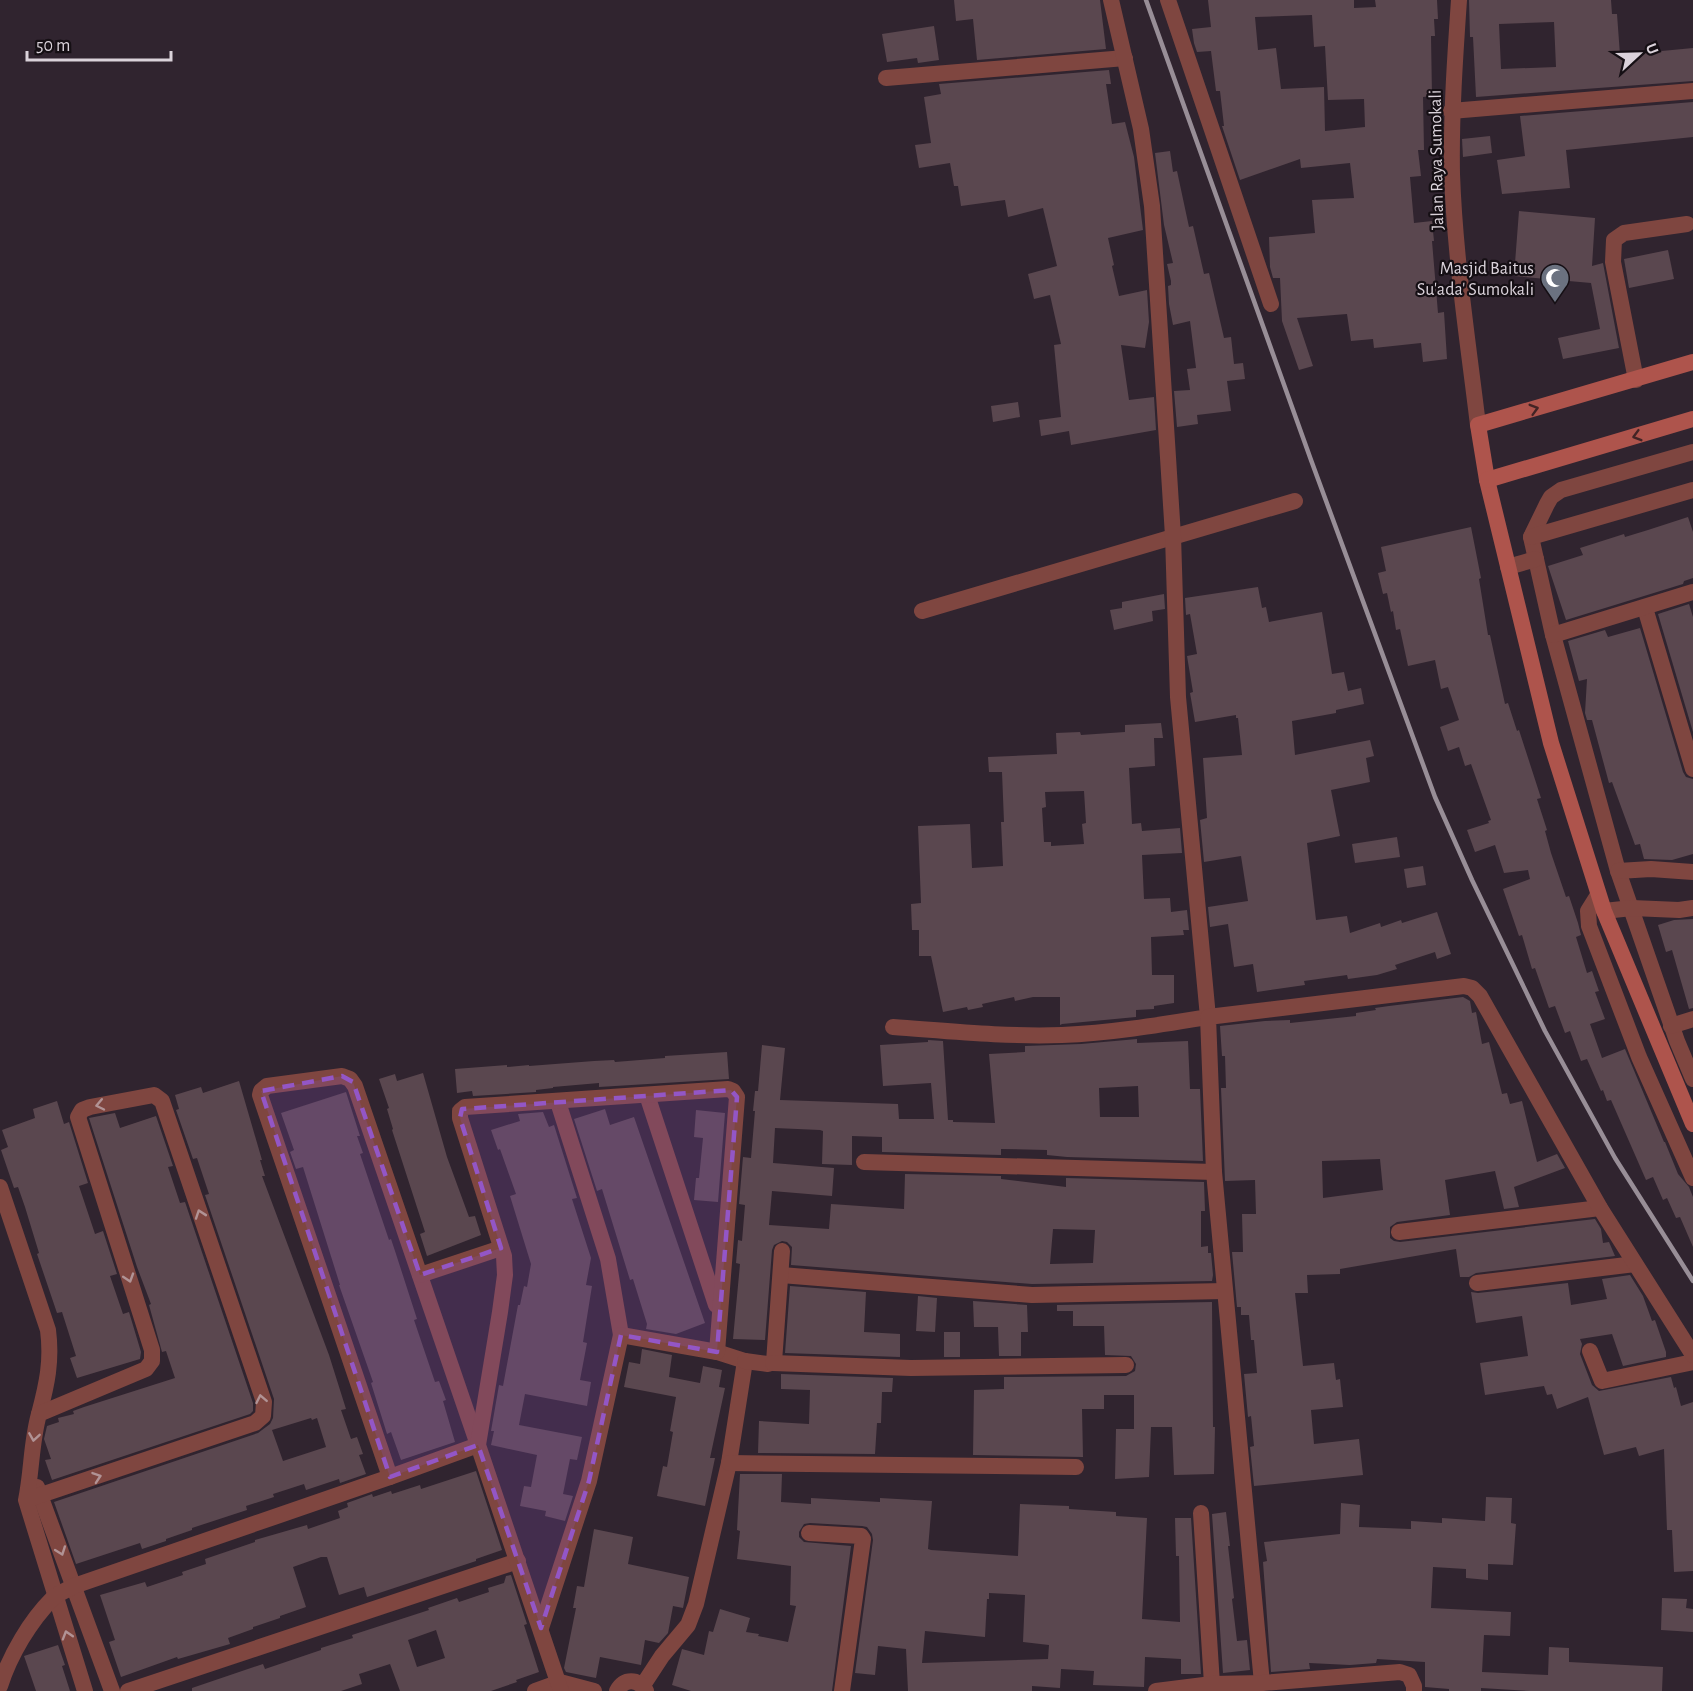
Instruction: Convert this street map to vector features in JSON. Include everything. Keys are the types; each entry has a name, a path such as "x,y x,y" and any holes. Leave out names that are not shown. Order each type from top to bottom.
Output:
{"main road":[{"path":"1693,362 1478,425 1487,480 1551,743 1601,903 1693,1124"},
{"path":"1487,480 1693,419"}],"street":[{"path":"1110,0 1141,129 1152,206 1173,536 1178,697 1208,1017 1214,1172 1262,1683"},
{"path":"1168,0 1271,304"},
{"name":"Jalan Raya Sumokali","path":"1459,0 1451,111 1452,176 1456,232 1478,425"},
{"path":"886,78 1125,58"},
{"path":"1451,111 1693,91"},
{"path":"1636,380 1613,262 1614,240 1620,234 1687,224"},
{"path":"1693,452 1562,490 1547,504 1531,537 1553,635 1618,871 1674,1033 1693,1079"},
{"path":"1531,537 1693,490"},
{"path":"922,611 1295,501"},
{"path":"1508,567 1536,559"},
{"path":"1553,635 1693,592"},
{"path":"1646,608 1693,769"},
{"path":"1618,871 1652,869 1693,872"},
{"path":"1693,908 1679,910 1632,908 1601,903 1588,911 1589,926 1639,1057 1693,1178"},
{"path":"893,1027 976,1034 1063,1035 1114,1031 1208,1017 1469,987 1480,996 1600,1208 1693,1355"},
{"path":"1674,1033 1693,1019"},
{"path":"1674,1033 1693,1036"},
{"path":"390,1477 261,1099 261,1091 264,1088 342,1076 353,1082 560,1687"},
{"path":"478,1445 505,1275 504,1256 460,1118 460,1111 465,1107 728,1089 734,1091 737,1097 717,1352"},
{"path":"34,1498 255,1423 263,1416 264,1402 162,1101 157,1096 150,1095 90,1107 82,1110 78,1117 152,1350 152,1361 146,1369 39,1414"},
{"path":"647,1095 719,1315"},
{"path":"541,1628 589,1481 621,1335 608,1260 558,1102"},
{"path":"864,1162 1214,1172"},
{"path":"0,1187 48,1330 51,1353 49,1372 32,1454 31,1475 55,1596 85,1691"},
{"path":"1399,1232 1600,1208"},
{"path":"420,1275 501,1248"},
{"path":"772,1363 775,1359 782,1251"},
{"path":"1477,1283 1635,1264"},
{"path":"781,1275 1032,1295 1225,1291"},
{"path":"621,1335 717,1352 745,1361 768,1364 911,1368 1126,1365"},
{"path":"1590,1351 1602,1381 1693,1362"},
{"path":"616,1691 625,1682 638,1682 644,1688 662,1656 688,1625 693,1615 729,1463 745,1361"},
{"path":"0,1686 5,1670 17,1647 55,1596 74,1587 478,1445"},
{"path":"729,1463 1076,1467"},
{"path":"34,1498 74,1587 112,1691"},
{"path":"1201,1513 1212,1684"},
{"path":"809,1533 861,1536 863,1539 842,1691"},
{"path":"128,1691 518,1561"},
{"path":"1156,1691 1212,1684 1262,1683 1400,1672 1411,1683"},
{"path":"535,1691 560,1687 587,1690"}],"highlighted area":[{"path":"342,1076 353,1082 420,1275 501,1248 460,1118 462,1109 731,1090 737,1097 717,1352 621,1335 589,1481 541,1628 478,1445 390,1477 261,1091"}],"building":[{"path":"954,0 1100,0 1106,49 977,60 973,19 956,21"},
{"path":"1208,0 1354,0 1354,8 1376,7 1375,0 1437,0 1438,19 1434,19 1435,36 1431,36 1432,96 1423,97 1424,150 1418,150 1421,176 1410,177 1414,223 1432,221 1438,313 1444,312 1447,359 1423,362 1421,343 1374,348 1373,339 1351,341 1347,314 1297,318 1313,366 1299,370 1282,321 1280,278 1273,278 1270,267 1269,237 1315,233 1312,200 1354,198 1350,163 1301,168 1300,159 1240,180 1222,126 1224,126 1220,91 1216,91 1211,51 1197,52 1194,43 1192,29 1211,27","holes":["1312,15 1314,47 1325,46 1328,100 1364,99 1365,127 1325,131 1324,87 1281,89 1276,48 1258,50 1255,17"]},
{"path":"1469,0 1611,0 1612,14 1617,14 1620,55 1693,48 1693,81 1476,97 1473,37 1470,37","holes":["1554,22 1556,67 1501,69 1499,24"]},
{"path":"934,26 939,60 918,63 917,58 887,62 882,34"},
{"path":"1109,70 1111,84 1106,84 1112,124 1125,122 1134,157 1143,230 1108,238 1114,265 1112,266 1119,296 1147,290 1149,322 1145,348 1121,345 1129,400 1154,397 1156,430 1071,445 1069,431 1041,436 1039,420 1061,417 1054,345 1061,344 1050,295 1034,299 1028,274 1057,266 1043,208 1008,217 1005,200 961,206 958,186 954,186 950,163 919,168 915,145 931,143 924,97 941,94 939,84"},
{"path":"1693,102 1693,137 1566,150 1570,188 1502,194 1497,160 1525,156 1520,116"},
{"path":"1490,136 1492,153 1463,157 1462,139"},
{"path":"1170,151 1173,172 1177,171 1189,227 1193,226 1204,274 1209,273 1224,338 1231,337 1234,364 1243,363 1245,379 1227,381 1231,411 1197,415 1198,424 1177,427 1174,391 1190,390 1187,369 1196,368 1190,321 1173,325 1169,304 1168,286 1171,285 1171,281 1167,264 1173,263 1164,225 1155,153"},
{"path":"1519,211 1595,218 1592,266 1603,263 1619,348 1563,359 1558,338 1600,329 1591,283 1514,276"},
{"path":"1668,250 1674,279 1629,288 1624,259"},
{"path":"1018,402 1020,417 993,422 991,406"},
{"path":"1688,517 1693,532 1693,578 1684,581 1683,584 1566,620 1548,566 1583,555 1580,548 1624,534 1625,537"},
{"path":"1471,527 1481,578 1479,579 1488,635 1490,635 1505,704 1508,703 1517,731 1519,730 1541,798 1537,799 1547,830 1545,831 1566,897 1569,896 1578,923 1581,935 1576,937 1587,973 1592,971 1599,991 1595,992 1605,1019 1590,1024 1602,1058 1625,1049 1678,1174 1689,1187 1693,1197 1693,1247 1680,1217 1676,1218 1667,1198 1663,1200 1653,1177 1646,1180 1611,1100 1607,1101 1603,1090 1601,1091 1587,1059 1581,1061 1570,1031 1565,1033 1555,1006 1549,1008 1535,968 1532,969 1522,935 1519,936 1503,889 1530,879 1528,870 1504,873 1495,845 1475,852 1467,830 1489,823 1488,821 1491,820 1471,764 1465,766 1459,747 1448,751 1440,727 1459,720 1448,687 1441,689 1435,660 1408,666 1400,629 1396,630 1387,593 1383,594 1378,573 1386,571 1381,547"},
{"path":"1258,587 1262,608 1266,607 1269,622 1322,612 1332,674 1344,672 1348,691 1361,688 1364,704 1336,710 1336,713 1292,721 1295,755 1370,740 1374,756 1366,758 1370,782 1331,790 1340,836 1307,843 1316,920 1347,916 1350,933 1380,923 1381,927 1401,920 1402,923 1437,912 1451,954 1437,959 1435,952 1395,965 1397,969 1377,975 1348,979 1347,975 1304,981 1305,985 1257,992 1253,964 1234,967 1228,924 1210,927 1208,907 1248,901 1241,856 1204,862 1200,820 1207,818 1203,758 1242,755 1236,715 1195,722 1187,656 1197,654 1190,614 1186,615 1185,598"},
{"path":"1164,594 1165,609 1152,611 1153,621 1114,630 1110,610 1122,608 1122,602"},
{"path":"1689,604 1693,617 1693,732 1658,614"},
{"path":"1640,628 1683,772 1686,777 1693,779 1693,854 1672,860 1644,859 1640,844 1635,845 1612,782 1609,783 1592,720 1587,720 1585,713 1587,679 1579,681 1568,641 1605,630 1608,637"},
{"path":"1161,723 1163,738 1154,738 1155,766 1129,768 1132,824 1141,823 1142,831 1180,828 1182,853 1142,855 1144,899 1170,898 1171,912 1187,910 1189,930 1183,930 1184,935 1151,937 1152,975 1174,975 1174,1003 1154,1006 1154,1009 1136,1010 1136,1017 1060,1025 1060,997 1033,997 1015,1001 1014,997 982,1004 983,1007 968,1010 967,1007 943,1012 931,956 919,956 919,930 912,930 911,904 921,903 918,826 970,824 972,868 1003,866 1002,772 989,772 988,757 1057,754 1056,733 1080,732 1081,735 1125,732 1125,725","holes":["1084,791 1086,823 1082,824 1084,844 1051,846 1051,842 1044,842 1042,808 1046,807 1045,792"]},
{"path":"1397,837 1400,857 1355,863 1352,844"},
{"path":"1423,866 1426,885 1407,888 1404,869"},
{"path":"1693,919 1693,1008 1689,1009 1672,950 1666,952 1658,925 1674,920"},
{"path":"1463,997 1470,1001 1472,1013 1476,1012 1482,1044 1489,1042 1502,1094 1507,1093 1510,1104 1522,1101 1537,1162 1557,1154 1565,1168 1514,1187 1519,1207 1504,1209 1495,1171 1445,1180 1450,1215 1397,1222 1390,1227 1390,1238 1400,1242 1595,1219 1601,1229 1603,1243 1609,1242 1615,1256 1476,1273 1469,1277 1460,1277 1456,1249 1340,1269 1340,1274 1307,1275 1308,1293 1295,1293 1303,1366 1334,1363 1336,1380 1340,1379 1343,1407 1311,1410 1314,1444 1359,1439 1363,1475 1254,1486 1250,1447 1254,1446 1251,1416 1248,1417 1244,1374 1257,1373 1254,1340 1251,1340 1249,1315 1241,1315 1241,1307 1237,1307 1232,1252 1243,1252 1242,1214 1256,1214 1255,1180 1225,1181 1221,1088 1226,1088 1225,1056 1222,1056 1220,1026 1265,1021 1290,1020 1290,1023 1356,1016 1356,1013 1376,1010 1375,1008","holes":["1380,1159 1383,1190 1323,1198 1322,1161"]},
{"path":"1137,1039 1137,1043 1188,1041 1190,1089 1200,1089 1203,1161 1067,1157 1047,1155 1047,1150 1001,1149 1001,1155 882,1152 882,1137 852,1136 852,1165 822,1164 823,1131 775,1128 773,1163 834,1168 832,1196 772,1191 769,1225 829,1229 831,1204 904,1209 905,1174 1001,1176 1001,1179 1066,1187 1066,1178 1204,1182 1205,1211 1201,1211 1201,1247 1208,1246 1208,1253 1211,1253 1212,1281 1032,1284 791,1265 792,1247 782,1241 774,1245 772,1250 765,1340 733,1339 740,1264 736,1263 738,1240 742,1241 745,1205 739,1204 743,1157 751,1158 755,1111 753,1111 755,1091 758,1091 762,1045 785,1048 780,1100 898,1104 899,1119 934,1119 931,1083 883,1086 880,1045 928,1042 928,1040 943,1041 948,1120 995,1123 989,1054 1025,1052 1025,1046","holes":["1138,1086 1139,1117 1100,1117 1099,1088","1053,1229 1095,1230 1093,1263 1050,1264"]},
{"path":"727,1052 729,1079 599,1087 599,1083 553,1087 536,1090 536,1092 473,1096 472,1091 457,1093 455,1069 614,1060 615,1062"},
{"path":"423,1073 447,1157 469,1217 475,1216 481,1235 427,1256 420,1234 425,1232 392,1130 387,1109 389,1108 379,1079 395,1074 397,1081"},
{"path":"239,1081 262,1160 260,1160 265,1176 262,1176 329,1355 346,1409 341,1410 351,1439 357,1437 363,1454 359,1455 366,1474 340,1483 339,1479 306,1490 304,1484 273,1494 274,1497 246,1506 247,1510 192,1528 166,1541 142,1549 140,1543 76,1564 54,1502 258,1433 270,1424 273,1418 274,1399 205,1195 209,1194 197,1158 193,1159 176,1110 179,1109 175,1095 201,1087 203,1093","holes":["311,1418 312,1420 317,1418 326,1447 283,1461 272,1430"]},
{"path":"346,1092 360,1136 357,1136 363,1153 360,1154 389,1240 391,1239 396,1254 417,1319 414,1320 435,1382 439,1381 446,1400 443,1401 455,1442 401,1460 391,1432 387,1434 371,1383 373,1382 339,1285 303,1167 296,1169 290,1152 294,1150 281,1113"},
{"path":"57,1101 64,1124 69,1122 88,1183 79,1186 95,1234 103,1231 117,1274 110,1276 123,1314 129,1312 141,1352 140,1359 77,1378 70,1358 76,1356 62,1312 57,1313 37,1254 39,1253 25,1207 18,1187 14,1188 1,1150 8,1147 2,1130 35,1118 33,1109"},
{"path":"605,1109 610,1125 634,1117 705,1323 676,1334 646,1329 647,1324 633,1279 630,1280 602,1189 597,1191 574,1119"},
{"path":"696,1110 725,1113 718,1202 694,1200 703,1138 694,1137"},
{"path":"543,1112 549,1127 554,1125 577,1198 572,1199 591,1258 586,1285 592,1286 583,1342 587,1343 580,1380 591,1382 587,1406 525,1394 519,1425 582,1437 577,1460 570,1459 563,1494 573,1496 565,1521 545,1516 546,1511 520,1506 524,1486 531,1487 537,1455 491,1445 494,1431 491,1431 499,1385 503,1386 518,1305 520,1305 524,1286 527,1287 531,1264 510,1196 516,1194 491,1130 520,1121 518,1114"},
{"path":"115,1113 120,1128 156,1116 173,1166 168,1167 180,1203 185,1202 253,1403 253,1411 250,1414 52,1480 45,1460 51,1459 44,1439 47,1426 59,1422 58,1418 74,1414 73,1411 175,1378 166,1351 162,1352 149,1305 151,1304 89,1118"},
{"path":"1630,1275 1643,1296 1652,1321 1655,1320 1666,1357 1623,1366 1612,1334 1580,1339 1582,1344 1580,1354 1592,1385 1599,1391 1671,1377 1681,1406 1693,1402 1693,1571 1674,1572 1672,1530 1667,1530 1664,1449 1639,1456 1636,1447 1604,1455 1588,1397 1557,1409 1552,1394 1547,1395 1544,1386 1485,1395 1480,1363 1528,1356 1522,1316 1476,1323 1471,1292 1568,1283 1571,1305 1607,1299 1602,1279"},
{"path":"790,1286 866,1292 864,1332 900,1334 900,1357 785,1353"},
{"path":"918,1296 937,1298 935,1332 916,1331"},
{"path":"973,1301 1027,1305 1028,1332 1021,1332 1021,1356 999,1356 998,1327 974,1327"},
{"path":"1212,1302 1214,1474 1174,1475 1172,1427 1151,1427 1149,1477 1115,1479 1116,1429 1134,1429 1134,1395 1104,1395 1104,1409 1082,1409 1083,1457 973,1455 974,1390 1004,1389 1004,1377 1126,1376 1135,1371 1136,1364 1131,1356 1105,1355 1104,1326 1073,1326 1073,1311 1057,1311 1057,1305"},
{"path":"944,1332 960,1332 960,1357 944,1357"},
{"path":"642,1349 672,1355 669,1377 700,1383 703,1366 722,1370 719,1387 725,1388 710,1458 715,1458 705,1506 657,1496 663,1466 667,1467 676,1397 624,1387 629,1362 640,1364"},
{"path":"781,1374 893,1378 892,1392 882,1392 881,1423 877,1423 875,1454 758,1453 759,1421 809,1424 810,1390 781,1389"},
{"path":"476,1471 502,1550 476,1559 476,1561 367,1597 364,1587 339,1595 327,1557 321,1557 293,1567 306,1607 228,1638 230,1644 178,1659 177,1657 121,1677 109,1642 115,1640 100,1595 145,1582 147,1587 183,1575 182,1572 206,1564 205,1559 255,1542 255,1540 307,1525 308,1529 340,1518 338,1511 348,1507 347,1503 372,1494 373,1497 391,1491 392,1494 420,1485 421,1489"},
{"path":"740,1474 782,1474 781,1502 811,1504 811,1498 880,1502 880,1498 932,1501 928,1549 931,1550 1018,1556 1020,1504 1069,1506 1069,1509 1116,1512 1116,1516 1147,1518 1142,1619 1180,1622 1179,1556 1176,1556 1175,1518 1191,1518 1201,1674 1181,1674 1181,1659 1145,1657 1144,1687 1093,1685 1094,1671 1061,1669 1060,1688 1032,1686 1032,1691 908,1691 906,1649 878,1646 875,1675 855,1673 872,1534 867,1527 862,1526 810,1523 804,1524 799,1532 799,1537 804,1542 851,1546 832,1691 691,1691 672,1685 682,1649 704,1655 709,1631 713,1632 720,1609 750,1618 746,1632 788,1642 796,1606 790,1605 791,1566 737,1559 740,1531 737,1530","holes":["989,1593 1025,1595 1023,1642 1049,1645 1048,1659 922,1663 925,1631 985,1637"]},
{"path":"1486,1497 1512,1498 1511,1523 1516,1524 1513,1565 1488,1564 1488,1580 1466,1578 1466,1569 1433,1567 1431,1608 1511,1612 1510,1636 1484,1635 1482,1672 1548,1675 1549,1647 1569,1648 1569,1662 1663,1667 1662,1691 1530,1691 1481,1688 1481,1691 1449,1691 1449,1689 1425,1687 1425,1662 1377,1659 1376,1663 1350,1665 1309,1663 1310,1669 1271,1672 1263,1562 1267,1561 1264,1542 1340,1534 1341,1503 1360,1505 1359,1527 1411,1529 1411,1521 1442,1523 1442,1518 1485,1521"},
{"path":"1226,1512 1237,1641 1247,1640 1250,1670 1223,1673 1212,1514"},
{"path":"594,1529 633,1537 628,1564 689,1577 683,1608 673,1606 668,1633 659,1643 645,1640 641,1665 600,1657 596,1678 566,1672 564,1668 576,1608 573,1608 577,1586 584,1587"},
{"path":"511,1575 539,1672 516,1680 517,1682 491,1691 400,1691 390,1664 359,1674 362,1684 341,1691 192,1691 192,1688 263,1664 265,1669 321,1650 321,1648 353,1638 352,1635 429,1610 428,1608 457,1598 459,1602 489,1592 488,1588 504,1583 506,1576","holes":["436,1630 445,1658 417,1667 408,1640"]},
{"path":"1662,1598 1687,1599 1686,1608 1693,1609 1693,1632 1661,1630"},
{"path":"58,1645 70,1691 36,1691 24,1656"}],"railway":[{"path":"1146,0 1435,797 1472,880 1545,1031 1615,1158 1693,1281"}],"place":[{"name":"Masjid Baitus Su'ada' Sumokali","path":"1555,304"}]}
